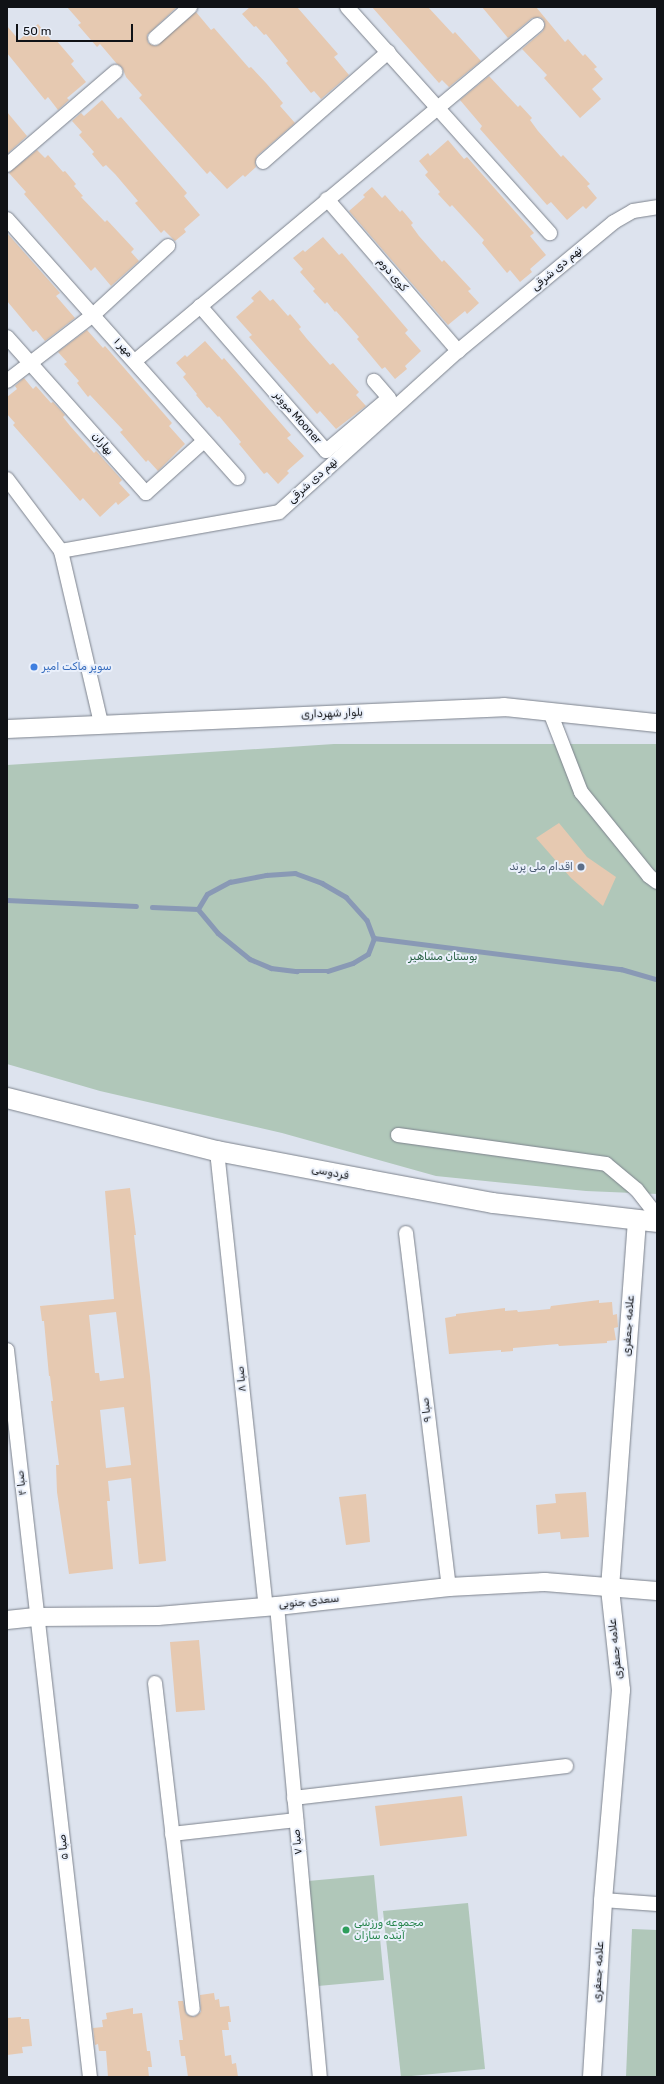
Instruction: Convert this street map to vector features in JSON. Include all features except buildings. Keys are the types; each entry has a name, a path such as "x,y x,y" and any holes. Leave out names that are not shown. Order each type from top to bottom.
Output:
{"main road":[{"name":"فردوسی","path":"7,1098 217,1151 493,1203 637,1221 657,1222"}],"street":[{"path":"155,38 190,7"},
{"path":"347,7 550,233"},
{"path":"135,361 537,25"},
{"path":"263,162 388,52"},
{"path":"7,165 115,72"},
{"name":"کوی دوم","path":"327,199 458,351"},
{"name":"نهم دی شرقی","path":"62,551 279,512 458,351 614,222 634,211 657,207"},
{"name":"مهر ۱","path":"7,219 238,478"},
{"path":"7,381 92,316 168,246"},
{"name":"موونر Mooner","path":"200,306 326,451 389,398 374,381"},
{"name":"بهاران","path":"7,337 146,493 204,441"},
{"path":"7,479 62,551 101,723"},
{"name":"بلوار شهرداری","path":"7,728 504,707 657,723"},
{"path":"550,712 580,792 649,876 657,882"},
{"path":"398,1135 606,1164 637,1190 657,1216"},
{"name":"صبا ۸","path":"217,1151 272,1606"},
{"name":"علامه جعفری","path":"592,2077 603,1900 621,1690 610,1588 637,1221"},
{"name":"صبا ۹","path":"406,1233 449,1586"},
{"name":"صبا ۴","path":"7,1350 38,1617"},
{"name":"سعدی جنوبی","path":"7,1620 38,1617 158,1616 272,1606 449,1586 545,1582 657,1591"},
{"name":"صبا ۷","path":"272,1606 294,1798 320,2077"},
{"name":"صبا ۵","path":"38,1617 90,2077"},
{"path":"155,1683 193,2009"},
{"path":"294,1798 566,1766"},
{"path":"172,1834 296,1820"},
{"path":"603,1900 657,1904"}],"green space":[{"name":"بوستان مشاهیر","path":"334,744 657,744 657,1194 586,1191 436,1176 282,1133 100,1091 7,1064 7,765"},
{"name":"مجموعه ورزشی آینده سازان","path":"374,1875 384,1980 318,1986 308,1881"},
{"path":"468,1903 485,2069 401,2077 383,1911"},
{"path":"632,1929 657,1930 657,2077 626,2077"}],"waterway":[{"path":"198,909 207,894 230,882 266,875 295,873 322,883 346,897 367,920 374,938"},
{"path":"7,900 136,906"},
{"path":"152,907 198,909 218,933 250,959 271,968 297,971 328,971 353,963 368,954 374,938 621,969 657,979"}],"place":[{"name":"سوپر ماکت امیر","path":"34,667"},
{"name":"اقدام ملی پرند","path":"581,867"},
{"name":"مجموعه ورزشی آینده سازان","path":"346,1930"}]}
